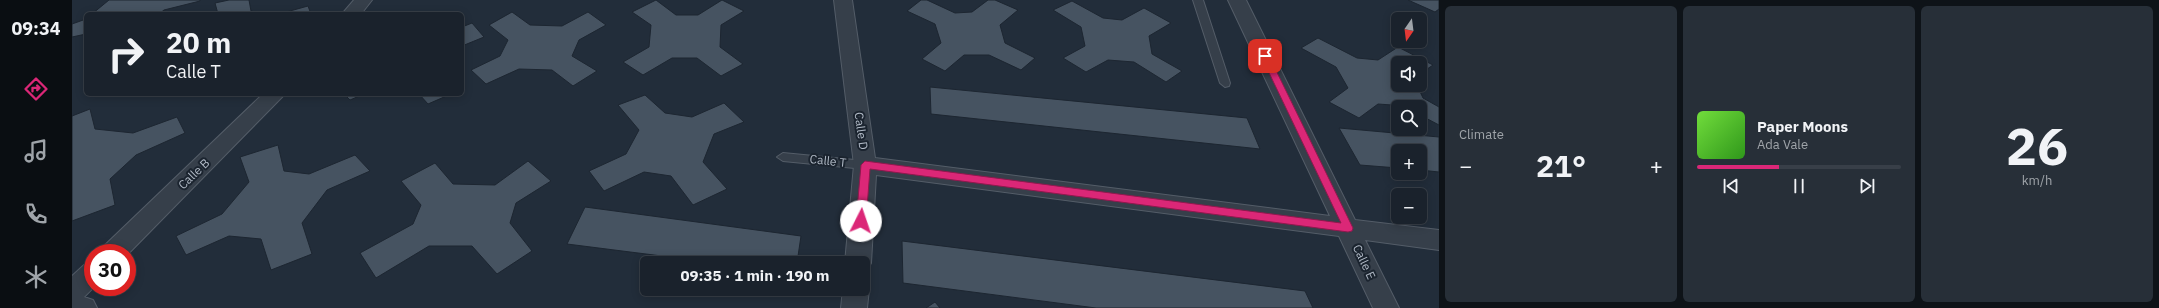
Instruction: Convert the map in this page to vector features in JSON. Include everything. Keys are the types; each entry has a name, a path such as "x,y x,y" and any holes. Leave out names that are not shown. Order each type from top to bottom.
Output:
{"street":[{"path":"353,12 363,0"},
{"name":"Calle D","path":"842,0 865,165 858,256"},
{"name":"Calle E","path":"1237,0 1386,308"},
{"name":"Calle B","path":"122,244 273,96"},
{"name":"Calle T","path":"865,165 1439,240"},
{"path":"72,292 84,281"},
{"path":"854,308 855,296"},
{"path":"72,306 84,308"}],"lane":[{"path":"1198,0 1225,83"},
{"name":"Calle T","path":"783,157 865,165"}],"building":[{"path":"109,0 200,0 162,12 94,12"},
{"path":"229,0 249,0 251,11 255,12 217,12 215,3"},
{"path":"656,0 676,15 698,15 722,0 744,11 721,25 720,47 743,64 721,76 697,58 672,58 643,75 623,62 649,47 651,25 632,12"},
{"path":"921,0 927,0 955,13 972,12 988,0 995,0 1018,10 1000,25 1005,43 1035,58 1021,70 989,55 964,55 945,71 922,59 941,43 935,24 907,11"},
{"path":"1408,0 1439,0 1439,9 1435,12"},
{"path":"1072,1 1103,18 1122,20 1144,8 1171,23 1149,36 1152,54 1182,71 1166,82 1134,62 1108,60 1086,72 1063,58 1085,46 1081,27 1053,10"},
{"path":"308,6 310,12 286,12"},
{"path":"512,12 530,25 562,26 588,12 606,25 579,40 572,56 597,71 573,86 552,70 519,69 486,84 471,70 500,56 508,40 489,25"},
{"path":"84,20 84,34 72,37 72,24"},
{"path":"472,23 484,37 464,45 464,26"},
{"path":"1318,38 1357,58 1378,60 1396,48 1400,48 1416,56 1391,56 1391,92 1420,92 1423,98 1427,100 1391,100 1391,105 1378,104 1359,118 1329,102 1348,88 1336,67 1301,48"},
{"path":"1427,62 1433,65 1427,69"},
{"path":"930,87 1247,118 1260,149 931,114"},
{"path":"645,95 665,113 692,117 724,103 744,122 714,134 703,162 727,189 693,205 671,176 644,172 604,191 589,171 626,154 639,130 618,105"},
{"path":"346,96 359,96 350,100"},
{"path":"421,96 446,96 428,104"},
{"path":"1427,100 1439,107 1439,125 1427,119"},
{"path":"90,109 95,129 133,133 177,117 185,133 136,155 110,179 115,205 72,221 72,116"},
{"path":"1339,128 1391,133 1391,136 1439,137 1439,172 1427,171 1427,144 1391,144 1391,167 1360,165"},
{"path":"278,145 284,171 309,174 355,155 370,171 327,190 302,223 312,254 271,270 261,239 229,236 186,255 176,236 222,214 249,182 240,157"},
{"path":"528,161 551,181 516,203 510,223 532,251 497,274 472,246 429,246 376,278 360,253 413,224 421,205 401,181 435,163 453,184 495,185"},
{"path":"585,207 801,236 798,256 662,256 567,244"},
{"path":"902,241 1305,291 1313,308 1096,308 903,283"},
{"path":"935,302 940,308 926,308"}],"route":[{"path":"861,221 865,165 1348,228 1265,56"}]}
